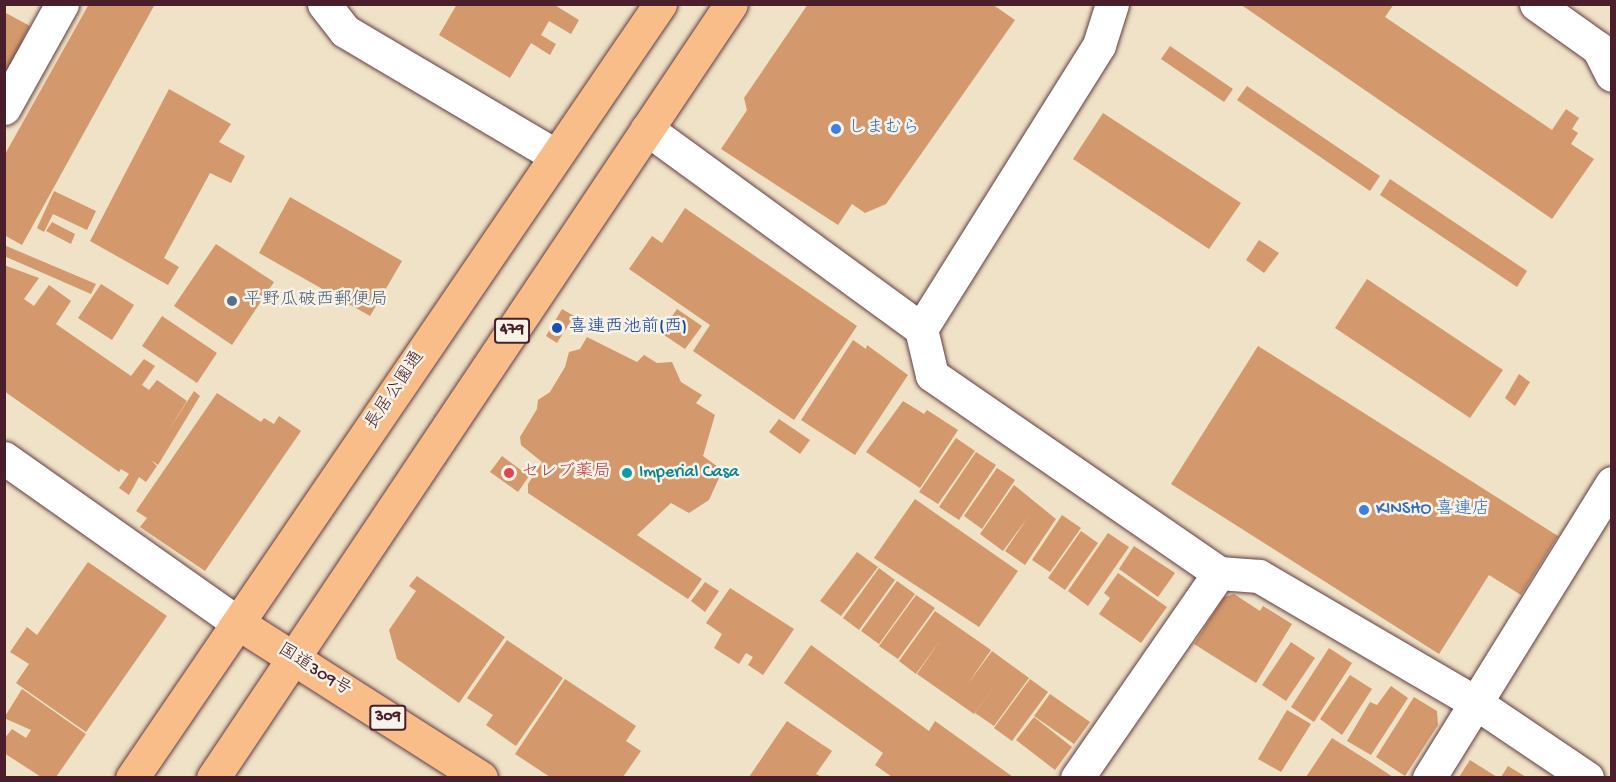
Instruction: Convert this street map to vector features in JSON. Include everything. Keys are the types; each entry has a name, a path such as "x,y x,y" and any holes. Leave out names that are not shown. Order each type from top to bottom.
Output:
{"highway":[{"name":"長居公園通","path":"132,777 660,4"},
{"name":"479","path":"294,658 731,4"},
{"name":"国道309号","path":"238,623 481,777"},
{"path":"213,777 294,658"}],"street":[{"path":"4,108 62,4"},
{"path":"324,4 345,31 556,156"},
{"path":"921,328 1099,45 1112,4"},
{"path":"1536,4 1598,48 1611,75"},
{"path":"647,129 921,328 932,375 1219,573 1259,576 1476,703 1587,777"},
{"path":"4,458 238,623"},
{"path":"1429,777 1611,483"},
{"path":"1077,777 1219,573"}],"building":[{"path":"89,4 155,4 22,245 4,235 4,156"},
{"path":"457,4 553,4 579,20 571,34 549,21 541,35 556,44 550,55 531,43 510,78 439,35"},
{"name":"しまむら","path":"808,4 992,4 1015,20 886,204 865,213 852,204 838,225 721,149 747,110 744,98"},
{"path":"1240,4 1394,4 1385,17 1552,130 1566,109 1579,118 1572,129 1578,133 1571,144 1594,159 1552,219"},
{"path":"4,12 30,26 22,41 28,44 4,87"},
{"path":"1170,46 1233,89 1224,102 1161,59"},
{"path":"1247,86 1380,176 1370,191 1237,100"},
{"path":"169,89 231,124 219,142 245,156 231,183 210,173 164,258 179,267 168,285 90,241"},
{"path":"1103,113 1241,203 1209,249 1073,159"},
{"path":"1390,179 1527,271 1517,287 1380,195"},
{"path":"54,191 96,211 87,230 53,214 44,232 37,228"},
{"path":"290,197 402,261 370,316 259,253"},
{"path":"685,208 857,326 794,420 693,351 710,325 629,269 652,236 662,243"},
{"path":"52,222 75,234 71,244 46,231"},
{"path":"1259,240 1279,253 1264,273 1246,260"},
{"path":"216,244 274,282 232,345 174,306"},
{"path":"4,245 96,284 91,294 4,256"},
{"path":"4,265 39,278 24,299 34,306 49,285 71,301 56,324 131,376 144,359 155,366 142,385 149,390 157,380 187,401 165,436 194,391 200,396 158,465 151,460 157,466 146,482 139,477 129,495 119,488 129,474 121,469 119,472 4,391"},
{"path":"1367,279 1503,370 1470,418 1335,328"},
{"path":"101,284 134,305 112,340 78,318"},
{"path":"562,309 574,316 557,343 546,336"},
{"path":"677,309 702,326 685,349 661,333"},
{"path":"162,316 217,353 197,383 142,346"},
{"name":"Imperial Casa","path":"587,337 637,362 644,355 657,363 672,362 681,382 702,395 696,403 715,415 703,456 718,467 719,478 709,500 689,513 671,503 637,535 702,579 688,599 528,493 528,484 542,462 521,445 520,437 537,409 538,400 550,392 565,367 569,352 580,349"},
{"path":"853,340 866,349 867,345 908,375 855,455 801,420"},
{"name":"KINSHO 喜連店","path":"1258,346 1558,536 1521,595 1489,575 1439,654 1171,484"},
{"path":"1519,374 1530,382 1515,406 1505,398"},
{"path":"217,393 261,422 264,418 274,424 279,416 301,431 205,571 140,527 147,518 136,511"},
{"path":"903,401 924,414 927,410 958,430 920,488 866,452"},
{"path":"779,419 810,440 800,454 769,432"},
{"path":"956,438 975,451 938,504 919,492"},
{"path":"976,452 996,465 959,520 939,507"},
{"path":"502,456 529,476 518,492 490,472"},
{"path":"997,468 1015,480 982,529 964,516"},
{"path":"1014,485 1056,519 1025,565 1005,551 1029,516 1003,551 980,534"},
{"path":"915,499 1018,571 979,627 874,558"},
{"path":"1062,515 1081,528 1050,572 1032,560"},
{"path":"1081,531 1098,543 1065,590 1048,578"},
{"path":"1108,533 1129,547 1088,606 1068,591"},
{"path":"1134,546 1175,573 1158,597 1119,569"},
{"path":"857,552 878,567 841,616 820,601"},
{"path":"88,562 167,616 86,732 16,683 29,664 10,652 27,627 37,635"},
{"path":"879,568 895,580 859,630 843,618"},
{"path":"1118,573 1167,607 1141,643 1099,614 1110,598 1104,593"},
{"path":"417,576 505,637 459,703 397,659 389,630 416,591 409,586"},
{"path":"897,581 915,594 879,644 861,631"},
{"path":"705,582 719,591 705,612 691,601"},
{"path":"730,588 794,629 763,675 748,665 753,657 746,653 739,664 714,648 722,634 706,623"},
{"path":"1234,594 1260,611 1263,606 1292,624 1256,683 1194,644 1224,597"},
{"path":"916,595 935,608 898,659 879,646"},
{"path":"935,611 991,650 967,685 992,651 1029,678 994,726 975,713 999,680 974,714 917,674 941,639 916,674 899,661"},
{"path":"507,640 563,678 516,746 486,725 493,715 467,698"},
{"path":"1291,642 1315,658 1286,701 1262,685"},
{"path":"811,645 929,731 935,721 1013,777 892,777 875,765 883,753 784,683"},
{"path":"1329,648 1352,663 1314,722 1291,707"},
{"path":"1350,675 1372,689 1342,735 1320,719"},
{"path":"565,679 636,726 626,741 641,751 623,777 550,777 515,754"},
{"path":"1030,679 1048,692 1012,741 994,728"},
{"path":"1391,686 1408,698 1371,755 1347,741 1370,702 1377,705"},
{"path":"22,689 86,734 56,777 41,777 4,753 4,739 12,729 26,738 31,730 4,718"},
{"path":"1050,694 1090,722 1074,744 1034,716"},
{"path":"1414,697 1437,711 1438,725 1405,776 1376,757"},
{"path":"1287,710 1311,724 1281,772 1258,759"},
{"path":"1034,717 1072,747 1055,770 1016,740"},
{"path":"787,721 832,751 816,774 822,777 749,777"},
{"path":"1332,738 1367,760 1393,777 1306,777"},
{"path":"1470,760 1497,777 1459,777"},
{"path":"1508,766 1526,777 1501,777"}],"place":[{"name":"しまむら","path":"836,129"},
{"name":"平野瓜破西郵便局","path":"232,301"},
{"name":"喜連西池前(西)","path":"557,328"},
{"name":"セレブ薬局","path":"509,473"},
{"name":"Imperial Casa","path":"627,473"},
{"name":"KINSHO 喜連店","path":"1364,510"}]}
